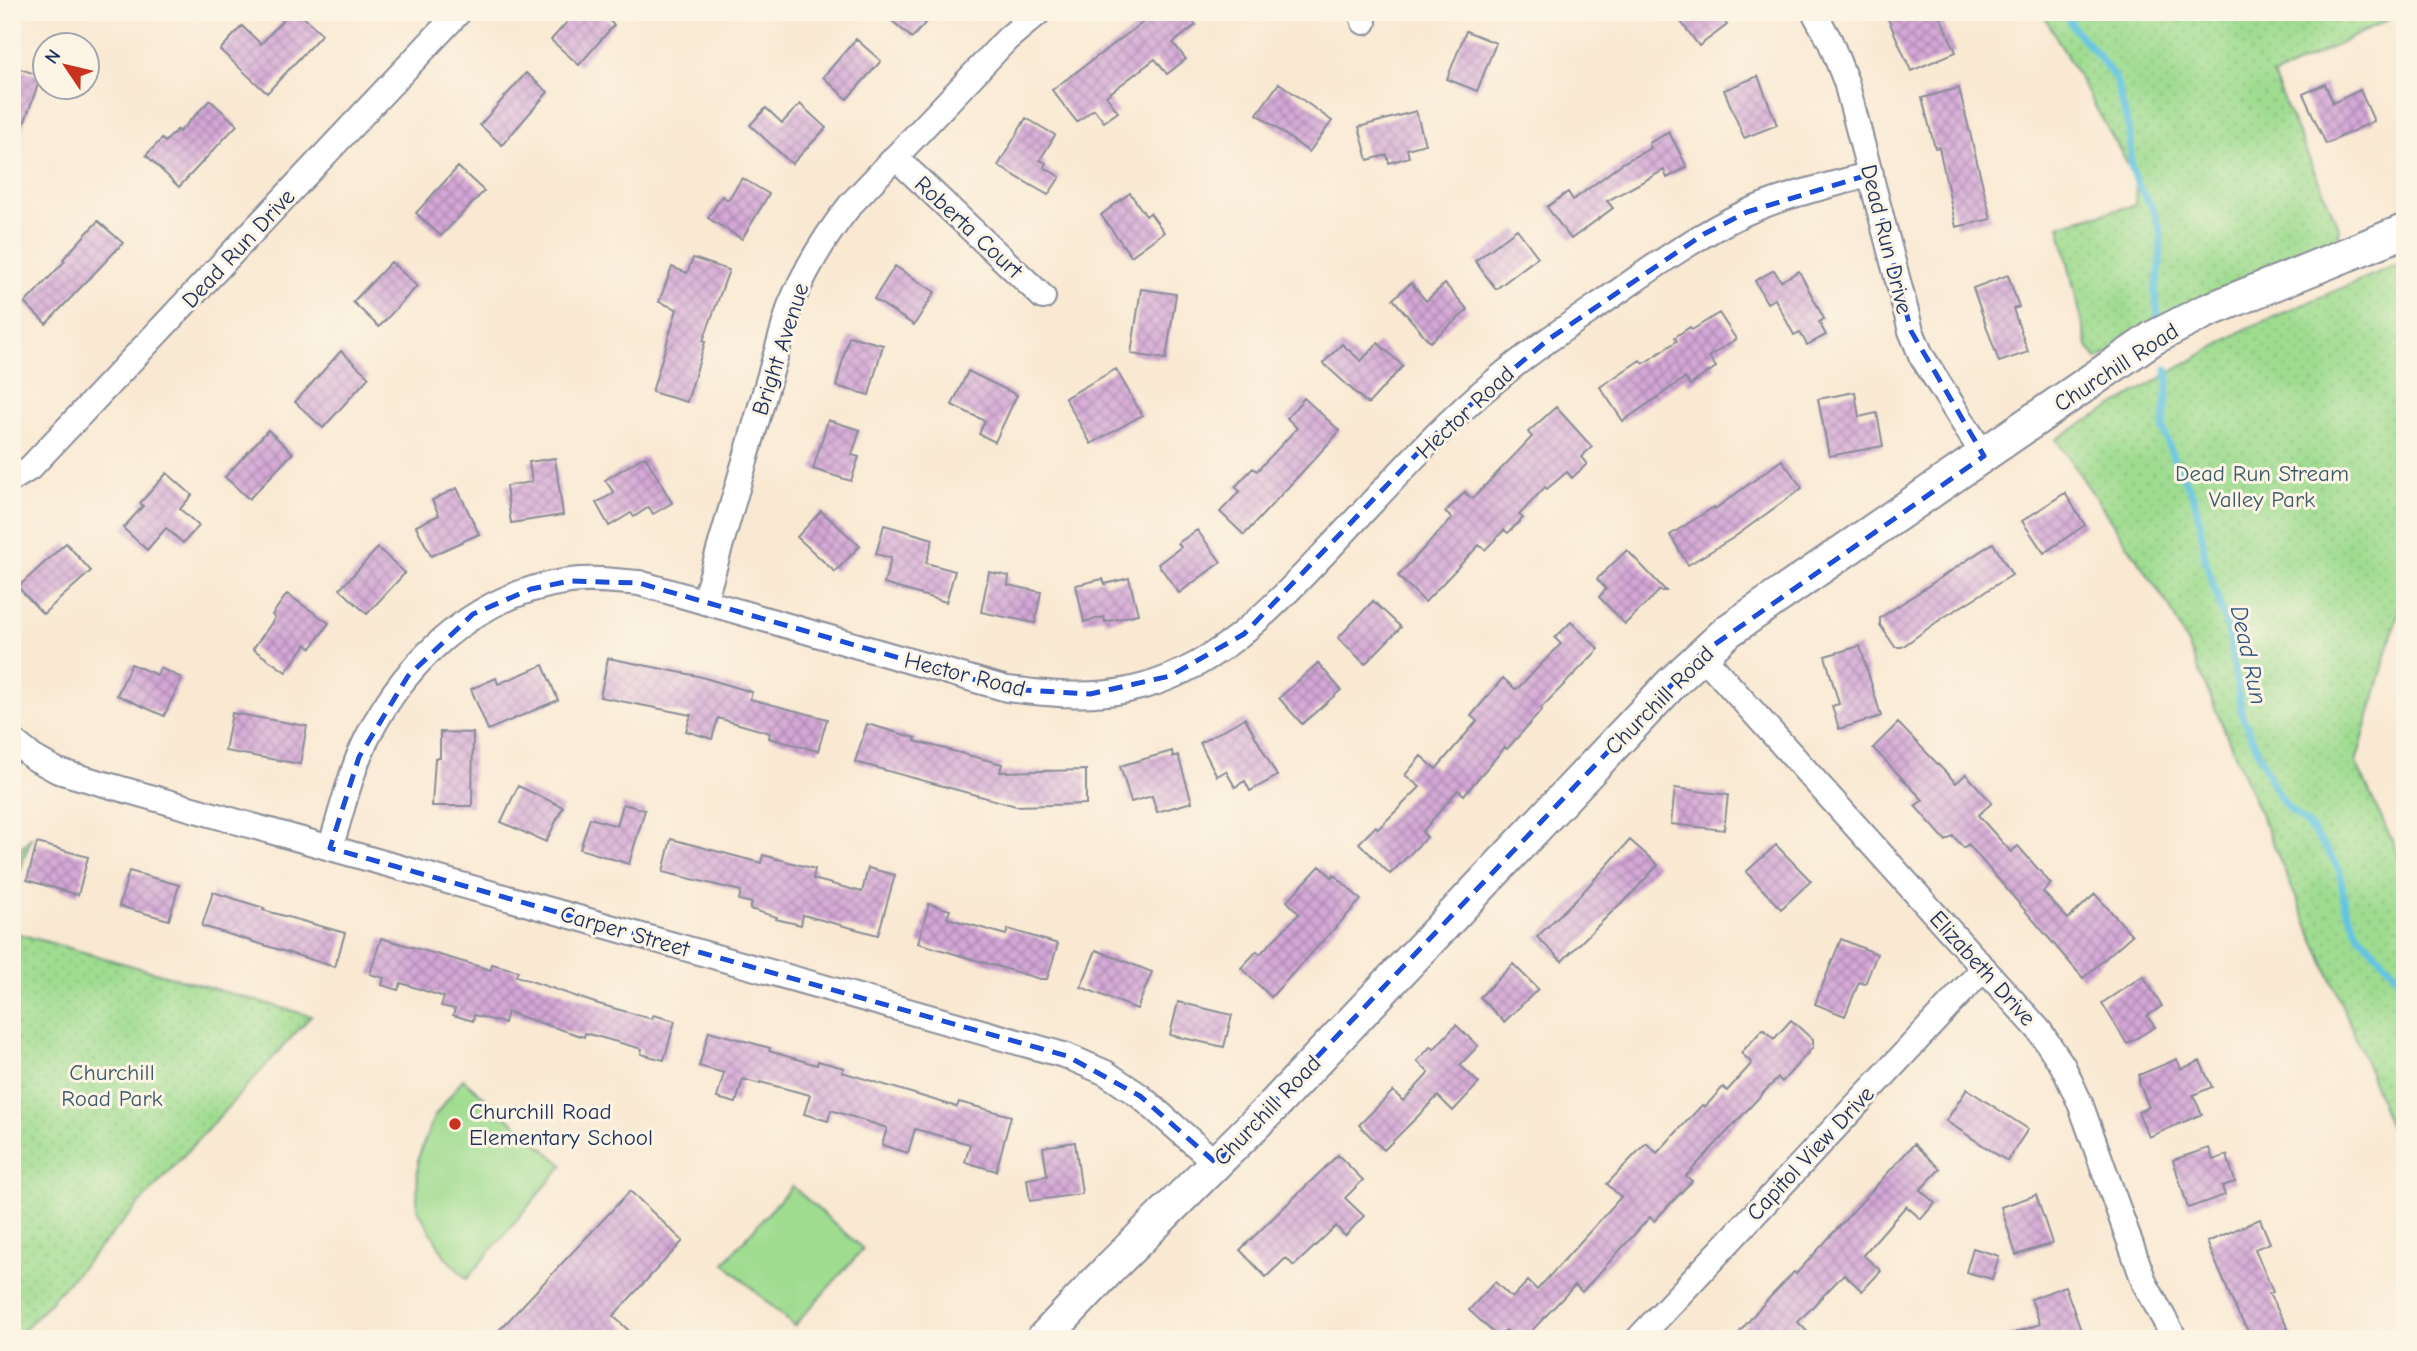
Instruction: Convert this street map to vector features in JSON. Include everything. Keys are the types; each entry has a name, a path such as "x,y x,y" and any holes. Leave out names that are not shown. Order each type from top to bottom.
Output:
{"street":[{"name":"Dead Run Drive","path":"12,479 30,468 459,12"},
{"name":"Bright Avenue","path":"704,602 790,306 807,267 850,204 1007,39 1039,12"},
{"name":"Dead Run Drive","path":"1814,12 1830,41 1846,82 1911,331 1921,355 1984,456"},
{"name":"Roberta Court","path":"895,157 1043,297"},
{"name":"Hector Road","path":"330,848 359,757 380,716 408,676 430,652 473,614 531,589 570,580 604,579 639,583 1007,689 1052,695 1090,694 1129,690 1170,676 1209,657 1244,634 1275,605 1437,433 1494,382 1549,339 1651,269 1747,212 1871,174"},
{"name":"Churchill Road","path":"1043,1339 1109,1269 1271,1108 1701,654 1728,631 1984,456 2089,380 2154,338 2204,312 2405,231"},
{"name":"Elizabeth Drive","path":"1701,654 2039,1030 2063,1066 2080,1103 2146,1284 2175,1339"},
{"name":"Carper Street","path":"12,740 34,758 58,771 1067,1056 1106,1073 1140,1096 1216,1163"},
{"name":"Capitol View Drive","path":"1638,1339 1984,968"}],"highlighted area":[{"path":"1871,174 1911,331 1984,456 1701,654 1216,1163 1140,1096 1067,1056 330,848 359,757 408,676 473,614 531,589 570,581 639,583 1007,689 1090,694 1170,676 1244,634 1437,433 1549,339 1704,234 1747,212"}],"green space":[{"path":"2042,12 2404,12 2273,76 2345,246 2097,359 2088,347 2059,225 2135,205 2136,179"},
{"name":"Dead Run Stream Valley Park","path":"2405,261 2405,588 2356,763 2405,869 2405,1167 2356,1038 2189,647 2170,608 2056,439 2246,329"},
{"path":"31,838 12,896 12,855"},
{"name":"Churchill Road Park","path":"12,932 311,1016 16,1339 12,1339"},
{"path":"463,1079 563,1165 467,1279 446,1258 417,1208 418,1158 434,1117"},
{"path":"792,1186 863,1249 794,1326 724,1263"}],"building":[{"path":"290,12 298,12 322,34 267,93 220,50 242,26 261,44"},
{"path":"576,12 599,12 614,25 579,65 551,40"},
{"path":"882,12 935,12 912,38"},
{"path":"1157,12 1185,12 1196,25 1173,43 1186,59 1167,74 1155,59 1106,96 1118,112 1104,122 1094,109 1077,122 1052,90"},
{"path":"1674,12 1717,12 1727,25 1699,46"},
{"path":"1885,12 1938,12 1956,52 1911,71"},
{"path":"1466,31 1496,43 1477,91 1447,79"},
{"path":"856,39 881,61 847,99 823,77"},
{"path":"12,66 32,73 32,101 15,149 12,148"},
{"path":"526,73 548,92 502,145 480,125"},
{"path":"1758,76 1777,125 1744,138 1724,90"},
{"path":"1279,83 1332,121 1309,152 1257,114"},
{"path":"2325,84 2333,103 2360,90 2374,121 2326,144 2303,94"},
{"path":"1959,88 1991,219 1956,227 1939,147 1935,148 1922,98"},
{"path":"210,100 237,125 179,187 146,155 162,139 165,142 177,130 179,132"},
{"path":"800,104 826,128 792,164 750,125 766,108 782,123"},
{"path":"1416,111 1425,144 1407,149 1409,157 1389,163 1387,155 1368,160 1359,127"},
{"path":"1026,118 1055,135 1040,160 1046,163 1044,167 1060,177 1048,195 998,166"},
{"path":"1669,132 1687,167 1667,178 1664,170 1607,201 1613,208 1571,239 1547,207 1568,192 1573,200 1624,162 1651,148 1649,143"},
{"path":"458,167 484,191 441,236 416,213"},
{"path":"742,178 769,194 742,239 708,218 722,196 728,200"},
{"path":"1130,193 1146,216 1150,213 1164,232 1131,256 1101,215"},
{"path":"98,221 123,243 46,324 25,303"},
{"path":"1517,229 1538,257 1496,289 1475,261"},
{"path":"693,258 729,270 703,341 705,342 687,402 652,392 677,309 659,302 672,267 687,273"},
{"path":"391,262 417,286 379,327 353,302"},
{"path":"895,266 935,292 914,325 874,299"},
{"path":"1774,270 1781,281 1799,271 1824,319 1819,322 1826,335 1807,345 1800,332 1794,335 1775,299 1767,303 1755,281"},
{"path":"2008,275 2019,307 2013,309 2028,352 1999,362 1973,288"},
{"path":"1411,283 1426,301 1445,284 1468,310 1430,342 1393,299"},
{"path":"1141,289 1176,294 1166,359 1131,354"},
{"path":"1719,313 1736,339 1709,357 1716,367 1690,385 1685,378 1623,421 1600,387 1640,360 1643,364 1677,341 1675,337 1690,327 1692,330"},
{"path":"849,336 883,345 869,395 836,386"},
{"path":"1378,343 1403,366 1368,404 1323,363 1342,344 1361,361"},
{"path":"341,351 369,377 323,428 295,402"},
{"path":"1116,369 1142,415 1091,444 1065,398"},
{"path":"968,371 1017,395 995,442 979,434 985,421 952,405"},
{"path":"1855,392 1859,417 1877,413 1883,446 1829,456 1818,399"},
{"path":"1304,398 1340,431 1244,535 1220,512 1240,491 1235,487 1253,468 1257,471 1297,428 1287,418"},
{"path":"1556,407 1592,447 1581,457 1587,464 1572,478 1567,472 1547,489 1545,487 1519,515 1523,518 1508,533 1504,530 1485,550 1479,545 1425,602 1398,576 1452,518 1445,512 1465,492 1472,499 1532,437 1528,432"},
{"path":"828,420 860,430 852,455 859,457 851,481 813,469"},
{"path":"268,430 293,453 249,499 225,477"},
{"path":"645,456 672,503 653,514 649,507 634,517 631,513 609,526 596,503 614,493 605,480"},
{"path":"555,458 563,515 511,523 506,486 532,482 529,462"},
{"path":"1782,460 1802,488 1733,538 1688,565 1670,535 1714,507 1715,509"},
{"path":"167,473 192,495 180,509 199,526 183,543 166,528 147,550 123,528 143,506 140,503"},
{"path":"457,488 479,534 431,556 416,526 439,515 432,500"},
{"path":"2065,493 2085,525 2044,553 2022,521"},
{"path":"821,511 860,546 835,572 797,537"},
{"path":"884,525 933,539 926,563 955,571 946,602 884,584 891,558 876,554"},
{"path":"1197,530 1221,562 1179,593 1158,564 1181,547 1178,543"},
{"path":"66,543 91,571 43,614 18,587"},
{"path":"1993,543 2012,575 1902,647 1895,647 1880,625 1880,618"},
{"path":"378,548 405,573 367,614 340,589"},
{"path":"1627,550 1666,591 1659,591 1625,624 1599,597 1606,589 1597,579"},
{"path":"989,572 1009,576 1008,585 1041,592 1035,623 981,612"},
{"path":"1129,578 1138,614 1105,622 1104,617 1084,622 1076,585 1103,579 1105,584"},
{"path":"287,594 329,623 311,648 306,644 286,672 253,649 275,618 272,615"},
{"path":"1373,601 1401,627 1365,664 1338,638"},
{"path":"1571,622 1599,649 1541,708 1464,795 1458,790 1422,832 1427,837 1390,874 1359,843 1376,826 1378,829 1420,787 1405,775 1421,756 1436,769 1477,721 1471,716 1503,678 1515,689 1518,688 1561,644 1555,638"},
{"path":"1860,646 1881,716 1839,729 1832,706 1839,704 1825,656"},
{"path":"608,658 698,676 752,692 750,699 827,719 818,751 769,738 770,733 718,718 712,739 686,731 691,715 600,697"},
{"path":"1318,663 1341,690 1302,724 1279,698"},
{"path":"131,664 157,675 160,668 182,678 164,716 117,695"},
{"path":"543,665 558,700 488,730 471,689 496,678 498,684"},
{"path":"232,713 307,726 300,764 225,751"},
{"path":"1245,718 1277,776 1250,791 1245,781 1235,787 1226,771 1217,776 1200,743"},
{"path":"1898,723 1956,783 1966,774 1992,803 1978,815 2011,852 2018,846 2051,884 2043,892 2068,919 2095,894 2132,935 2083,978 1968,844 1964,848 1953,836 1946,841 1915,806 1923,800 1873,748"},
{"path":"867,724 916,738 915,741 1002,764 1000,772 1086,770 1086,804 1016,806 855,762"},
{"path":"440,732 473,733 472,806 432,806 435,758 440,758"},
{"path":"1172,751 1173,757 1178,755 1192,802 1157,812 1152,796 1131,802 1120,766"},
{"path":"518,786 563,807 546,842 501,822"},
{"path":"1675,788 1728,795 1724,830 1671,824"},
{"path":"623,804 645,810 629,864 580,849 590,818 617,826"},
{"path":"671,839 761,863 763,855 815,869 813,879 862,892 868,868 895,875 878,935 803,915 801,925 776,919 777,917 750,909 752,903 739,900 741,891 663,872"},
{"path":"1630,840 1658,865 1623,903 1562,961 1537,937"},
{"path":"37,843 88,857 78,895 27,880"},
{"path":"1776,845 1811,881 1781,909 1746,872"},
{"path":"1320,866 1332,877 1334,874 1361,900 1271,997 1241,968 1257,951 1260,954 1299,914 1287,901"},
{"path":"129,871 179,885 169,920 119,906"},
{"path":"213,892 264,908 263,910 345,933 335,967 202,926"},
{"path":"929,904 950,910 947,918 1006,935 1008,929 1058,944 1047,979 918,943"},
{"path":"381,938 491,970 492,964 518,971 516,976 595,1003 652,1019 653,1015 675,1021 664,1060 641,1054 642,1049 585,1033 584,1037 507,1012 504,1023 474,1015 473,1021 453,1015 455,1009 441,1006 444,997 401,983 398,990 382,985 384,978 370,974"},
{"path":"1841,939 1877,954 1865,984 1859,982 1845,1016 1815,1004"},
{"path":"1096,950 1152,972 1137,1009 1081,987"},
{"path":"1513,964 1538,989 1504,1022 1480,997"},
{"path":"2143,976 2162,1006 2147,1016 2155,1027 2127,1044 2102,1003"},
{"path":"1178,1002 1232,1015 1224,1047 1170,1035"},
{"path":"1791,1020 1813,1040 1813,1047 1782,1082 1778,1078 1764,1092 1686,1176 1692,1181 1654,1221 1650,1217 1582,1292 1575,1285 1524,1339 1515,1339 1506,1330 1499,1338 1469,1310 1495,1282 1512,1298 1528,1281 1537,1290 1621,1197 1607,1184 1646,1143 1657,1153 1702,1105 1705,1107 1723,1087 1727,1091 1752,1063 1741,1053 1763,1029 1774,1039"},
{"path":"1456,1025 1478,1046 1460,1065 1479,1083 1453,1111 1438,1096 1384,1150 1359,1125 1393,1091 1403,1101 1429,1073 1417,1061 1431,1046 1434,1049"},
{"path":"709,1031 770,1048 769,1051 817,1065 818,1061 844,1068 842,1072 957,1107 959,1102 1011,1116 996,1171 965,1162 970,1144 915,1129 908,1153 882,1145 887,1128 831,1110 828,1121 804,1114 810,1095 743,1079 736,1103 717,1098 724,1073 699,1066"},
{"path":"2177,1059 2181,1069 2200,1061 2212,1087 2193,1095 2202,1114 2149,1137 2138,1112 2149,1107 2139,1083 2139,1075"},
{"path":"1967,1089 2028,1129 2007,1161 1946,1121"},
{"path":"1075,1142 1082,1194 1030,1201 1027,1179 1047,1176 1043,1147"},
{"path":"1914,1144 1940,1169 1920,1190 1935,1203 1921,1219 1906,1206 1863,1255 1881,1271 1862,1291 1844,1274 1798,1322 1814,1339 1734,1339 1757,1311 1794,1272 1796,1274"},
{"path":"2209,1148 2213,1160 2227,1155 2235,1182 2222,1186 2225,1195 2188,1208 2173,1160"},
{"path":"1338,1155 1363,1180 1345,1198 1364,1216 1345,1236 1336,1226 1294,1266 1286,1258 1266,1277 1240,1250"},
{"path":"630,1191 683,1241 613,1316 638,1339 491,1339"},
{"path":"2036,1195 2052,1243 2016,1255 2001,1207"},
{"path":"2260,1219 2270,1243 2255,1249 2273,1292 2269,1294 2294,1339 2253,1339 2237,1312 2207,1242"},
{"path":"1973,1248 1999,1256 1992,1279 1966,1272"},
{"path":"2065,1286 2084,1339 2006,1339 2006,1336 2040,1324 2031,1299"}],"waterway":[{"name":"Dead Run","path":"2065,12 2075,30 2116,80 2131,138 2131,166 2139,188 2153,208 2161,233 2160,266 2155,292 2158,316"},
{"name":"Dead Run","path":"2167,369 2168,388 2163,429 2174,460 2193,495 2201,526 2205,559 2229,634 2242,715 2272,783 2287,807 2306,823 2340,871 2345,906 2359,935 2395,973 2405,993"}],"place":[{"name":"Churchill Road Elementary School","path":"455,1124"}]}
